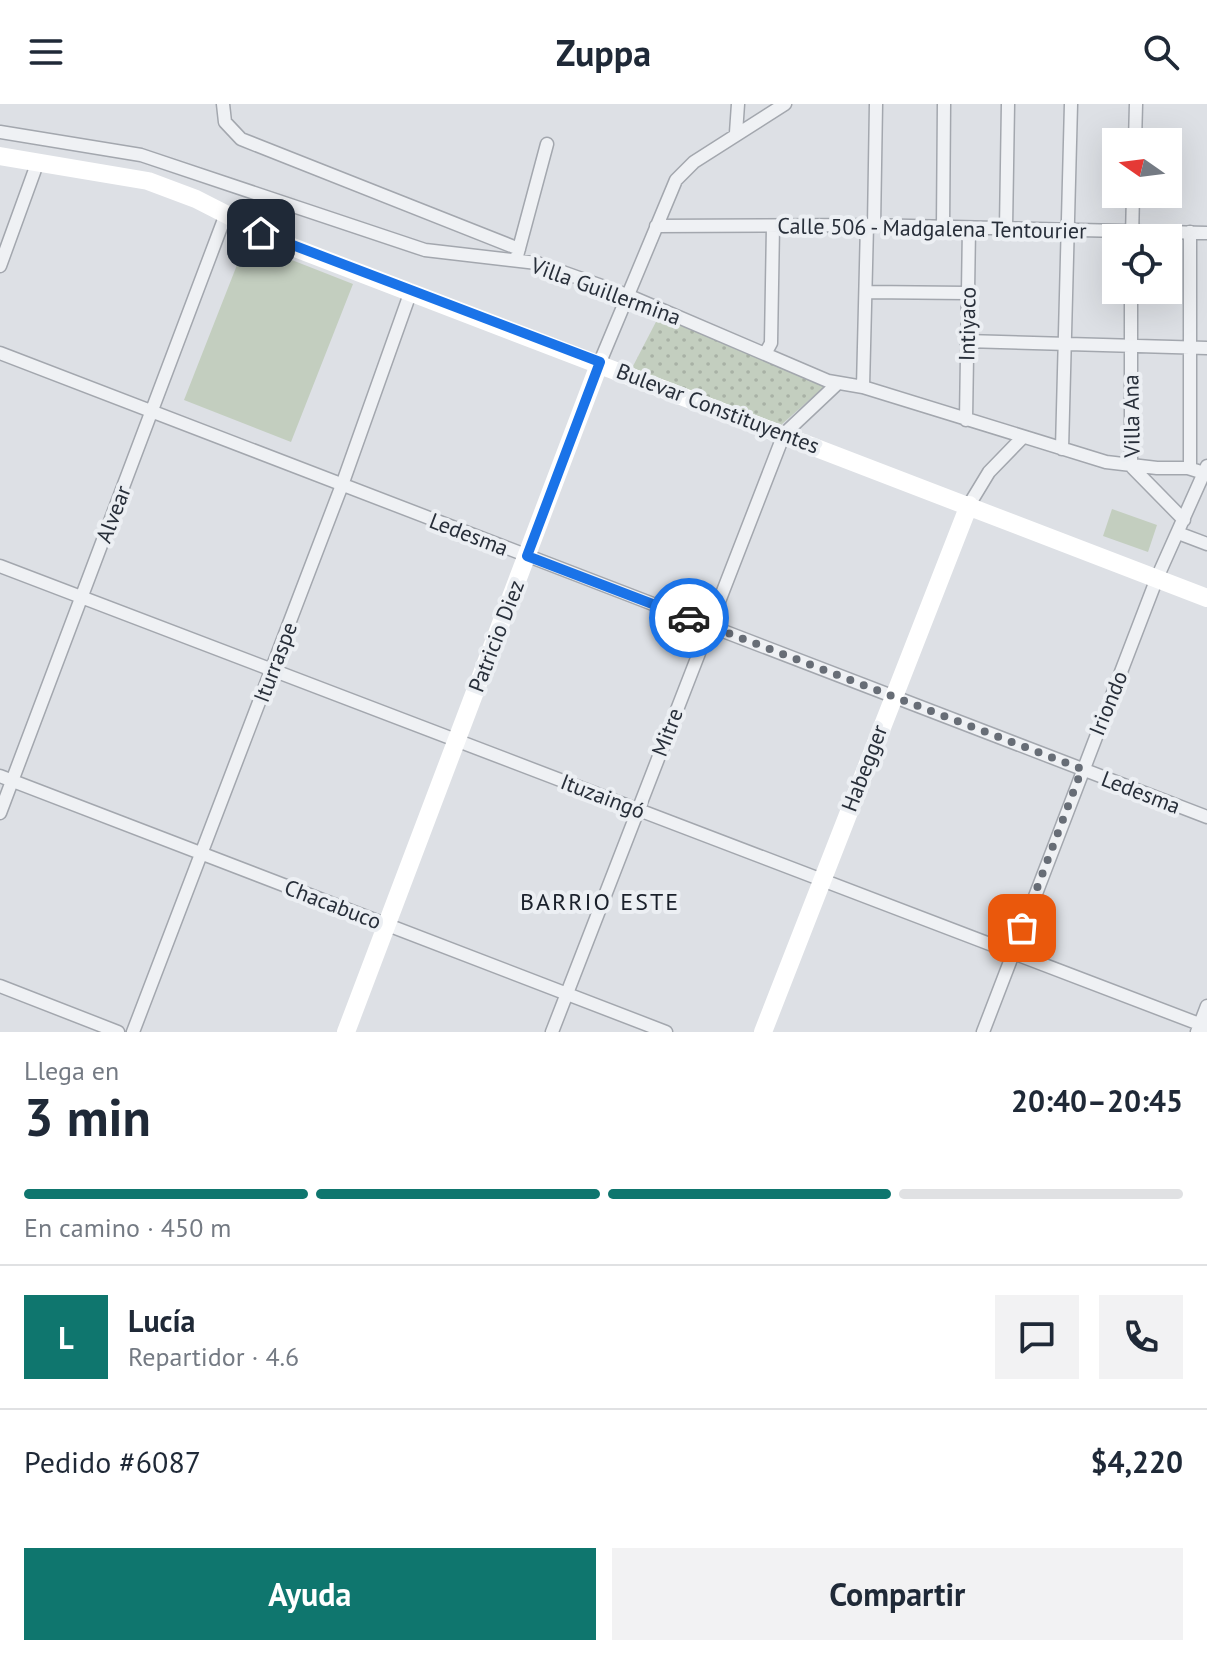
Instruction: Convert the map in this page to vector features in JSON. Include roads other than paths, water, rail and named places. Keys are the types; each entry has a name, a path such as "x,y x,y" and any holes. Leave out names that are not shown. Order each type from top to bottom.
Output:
{"street":[{"path":"223,104 225,122 241,139 518,254 547,144"},
{"path":"736,133 738,104"},
{"name":"Patricio Diez","path":"346,1032 600,362 656,226 684,170 736,133 785,104"},
{"path":"863,387 876,104"},
{"path":"943,227 944,104"},
{"path":"1006,228 1008,104"},
{"path":"1062,449 1071,104"},
{"path":"1135,128 1136,104"},
{"name":"Villa Guillermina","path":"0,132 141,155 425,250 454,256 518,254 627,295 837,384 863,387 1022,438 1131,466 1206,470"},
{"name":"Bulevar Constituyentes","path":"0,156 148,181 226,214 282,243 969,505 1160,573 1207,598"},
{"path":"0,266 37,164"},
{"name":"Alvear","path":"0,813 6,779 81,597 226,214"},
{"name":"Calle 506 - Madgalena Tentourier","path":"656,226 870,226 1102,232"},
{"path":"765,354 771,343 773,226"},
{"name":"Intiyaco","path":"966,420 969,228"},
{"name":"Calle 506 - Madgalena Tentourier","path":"1182,232 1207,233"},
{"path":"1190,232 1190,468"},
{"name":"Iturraspe","path":"133,1032 342,485 411,291"},
{"path":"866,292 967,293"},
{"name":"Villa Ana","path":"1131,304 1131,466 1184,520"},
{"path":"966,341 1207,348"},
{"name":"Ledesma","path":"0,353 1207,817"},
{"path":"784,434 837,384"},
{"name":"Mitre","path":"552,1032 784,434"},
{"path":"969,505 989,472 1022,438"},
{"name":"Iriondo","path":"983,1032 1082,769 1160,573 1206,470"},
{"name":"Habegger","path":"763,1032 891,696 969,505"},
{"path":"1178,533 1207,544"},
{"name":"Ituzaingó","path":"0,566 821,879 1201,1028"},
{"name":"Chacabuco","path":"6,779 666,1032"},
{"path":"0,986 118,1032"},
{"path":"1201,1028 1207,1006"}],"district":[{"name":"BARRIO ESTE","path":"600,902"}]}
